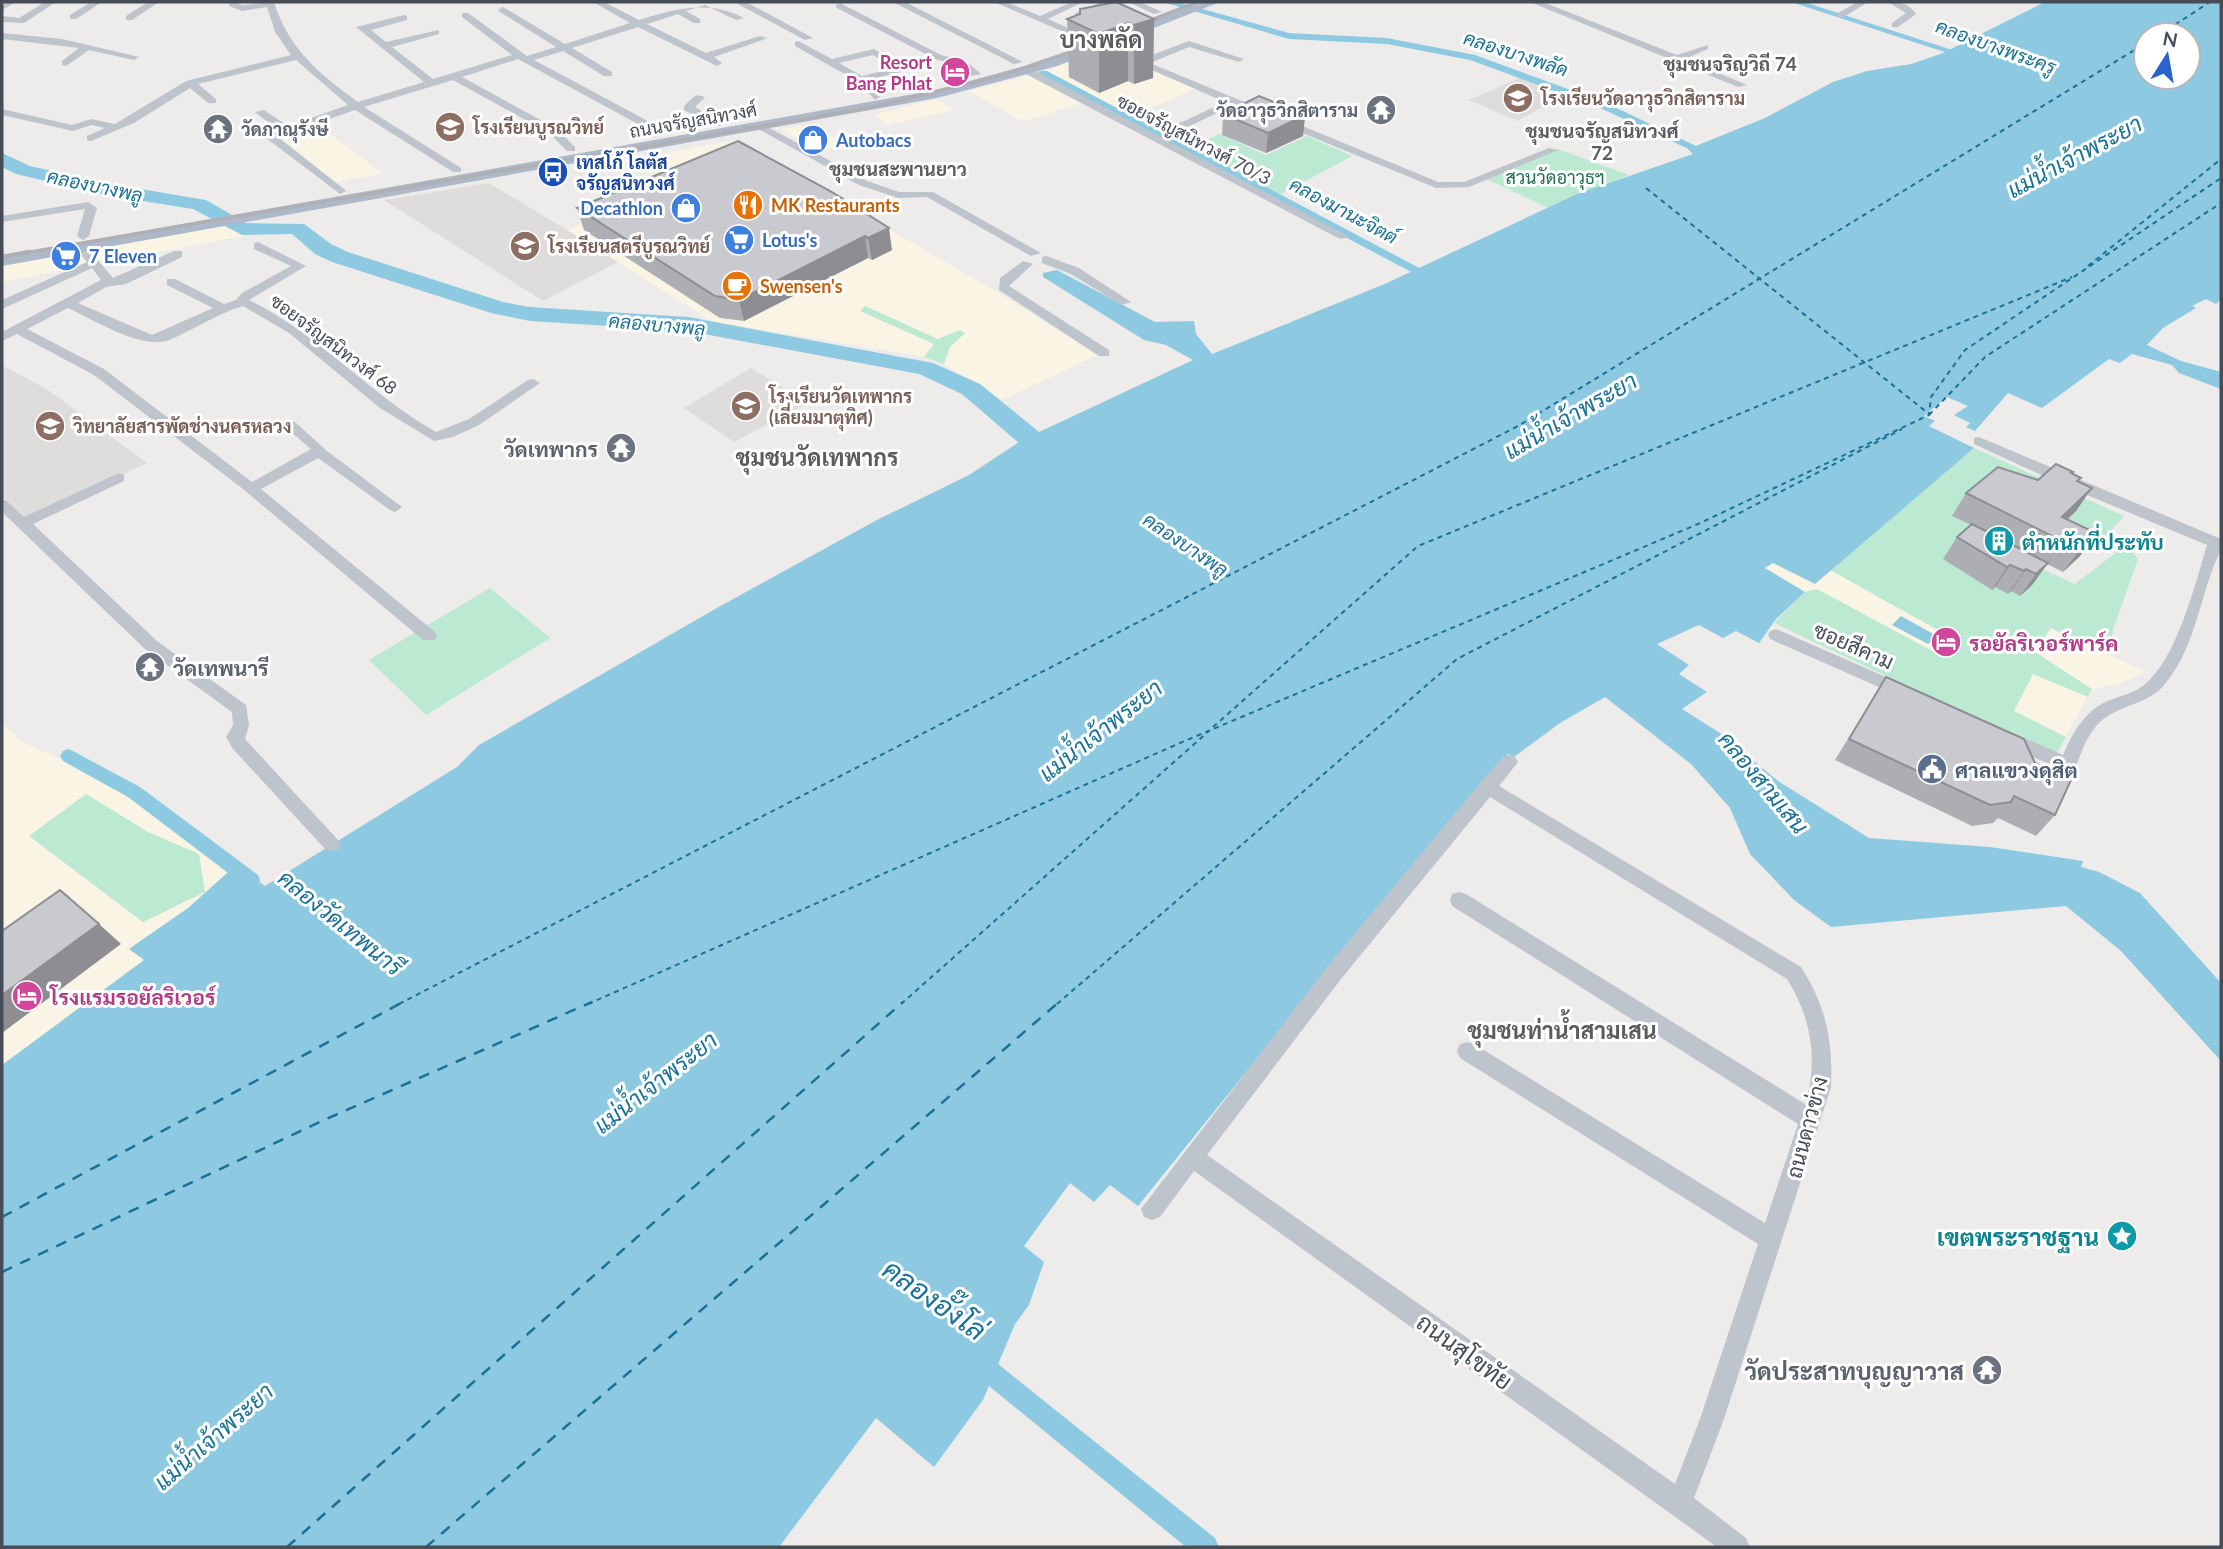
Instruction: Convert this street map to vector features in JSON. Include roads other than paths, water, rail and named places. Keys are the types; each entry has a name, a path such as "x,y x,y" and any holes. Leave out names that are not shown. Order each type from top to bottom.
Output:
{"main road":[{"name":"ถนนจรัญสนิทวงศ์","path":"2,261 82,242 221,217 764,128 926,97 1099,43 1174,8 1208,4"},
{"name":"ถนนจรัญสนิทวงศ์","path":"1099,43 1174,8"},
{"name":"ถนนจรัญสนิทวงศ์","path":"221,217 340,191 875,97 976,74 1023,67"},
{"name":"ถนนจรัญสนิทวงศ์","path":"2,250 82,242"}],"street":[{"path":"2,7 10,2"},
{"path":"2,19 21,21 51,2"},
{"path":"73,17 97,2"},
{"path":"129,18 154,2"},
{"path":"597,2 717,63"},
{"path":"340,191 270,136 454,76 562,48 685,6 705,2 739,18"},
{"path":"739,2 862,79 875,97"},
{"name":"ซอยจรัญสนิทวงศ์ 70/3","path":"898,2 1344,237"},
{"path":"999,2 1399,172 1445,187 1476,181 1553,150"},
{"path":"1041,19 1079,2"},
{"path":"1072,16 1108,2"},
{"path":"1133,2 1174,8"},
{"path":"1535,2 1742,85"},
{"path":"1841,15 1863,2"},
{"path":"1892,2 1908,9 1911,14 1895,26"},
{"path":"232,4 243,8 270,3 280,32 299,56 356,106 457,170"},
{"path":"685,6 697,21"},
{"path":"840,6 938,57 962,64 976,74"},
{"path":"503,10 608,74"},
{"path":"465,15 522,58 642,122 655,135"},
{"path":"404,18 362,28 432,83"},
{"path":"384,46 436,32"},
{"path":"2,36 87,47 134,57"},
{"path":"2,43 15,37"},
{"path":"705,57 763,38"},
{"path":"1099,43 1143,62 1189,44 1239,59"},
{"path":"66,63 87,47"},
{"path":"1676,59 1705,47"},
{"path":"831,62 868,51 900,67 862,79"},
{"path":"91,138 117,127 190,83 299,56"},
{"path":"454,76 553,131 571,149"},
{"path":"190,83 212,101"},
{"path":"700,97 688,108 717,124"},
{"path":"1173,130 1235,101"},
{"path":"2,112 73,128 91,122 117,127"},
{"path":"260,112 286,131"},
{"path":"764,128 863,183 898,195 929,194 1036,259 1075,271 1125,302"},
{"path":"2,219 88,205 91,208 82,242 94,263 106,276 105,283"},
{"path":"241,302 246,296 300,266 258,246"},
{"path":"2,337 105,283 122,281 178,254"},
{"path":"1036,259 1004,281 1005,289 1104,353"},
{"path":"2,305 94,263"},
{"path":"171,282 223,308"},
{"name":"ซอยจรัญสนิทวงศ์ 68","path":"68,303 152,339 164,337 223,308 241,302 251,305 303,338 351,380 434,437 464,427 533,383"},
{"path":"17,329 99,372 251,488 429,636"},
{"path":"251,488 321,450 290,425"},
{"path":"1979,441 2079,487 2218,543 2180,644 2162,677 2151,690 2102,710 2086,724 2065,772 1992,731"},
{"path":"318,452 395,507"},
{"path":"21,524 119,478"},
{"path":"2,505 151,645 240,709 241,724 235,737 239,744 332,845"},
{"name":"ซอยสีคาม","path":"1776,635 1917,698"},
{"path":"1152,1209 1334,973 1509,762"},
{"name":"ถนนดาวข่าง","path":"1487,787 1794,972 1814,1007 1824,1042 1821,1087 1811,1120 1712,1419 1680,1503"},
{"path":"1459,901 1811,1120"},
{"path":"1467,1051 1770,1239"},
{"name":"ถนนสุโขทัย","path":"1192,1157 1680,1503 1737,1547"}],"water":[{"path":"2045,2 2221,2 2221,299 2216,304 2206,299 2192,306 2196,308 2163,328 2147,345 2181,361 2221,372 2221,389 2179,373 2172,365 2132,354 2120,363 2109,359 2042,408 2008,393 1975,431 1966,427 1970,423 1954,415 1968,406 1947,397 1924,416 1935,421 1929,426 1974,448 1815,584 1773,563 1765,568 1805,592 1776,619 1759,643 1736,631 1723,638 1699,625 1657,644 1689,665 1679,674 1707,692 1682,709 1720,733 1778,781 1869,838 1990,847 2083,861 2081,867 2099,872 2140,893 2221,983 2221,1061 2121,951 2066,906 1831,927 1794,900 1750,854 1730,808 1691,764 1605,697 1560,723 1514,757 1508,754 1369,920 1138,1206 1110,1185 1094,1202 1070,1183 1024,1246 1044,1262 1029,1305 1015,1324 983,1400 934,1467 876,1418 779,1547 2,1547 2,1065 144,960 129,949 188,908 236,865 265,886 457,767 479,745 717,608 875,521 969,475 1022,440 1193,360 1166,345 1144,340 1043,277 1043,273 1057,270 1155,322 1194,321 1196,334 1212,354 1387,283 1577,194 1693,154 1688,149 1765,118 1833,82 1867,71 1911,64 1943,53"},
{"path":"1901,616 1937,636 1928,644 1892,625"}],"waterway":[{"name":"คลองบางพลัด","path":"1168,2 1289,36 1387,41 1472,57 1602,105 1712,156"},
{"name":"คลองบางพระครู","path":"1795,2 1969,57"},
{"name":"คลองมานะจิตต์","path":"1043,73 1436,280"},
{"name":"คลองบางพลู","path":"2,159 23,170 105,189 199,204 242,229 297,228 323,249 340,257 499,308 530,314 688,324 925,368 971,389 1028,438 1062,461"},
{"name":"คลองวัดเทพนารี","path":"69,756 134,792 251,880"},
{"name":"คลองอั๊งโล่","path":"975,1360 1206,1547"}],"railway":[{"path":"1136,26 1198,2"},
{"path":"19,254 868,108 1000,76 1088,46"},
{"path":"2,257 29,252"}],"place":[{"name":"Resort Bang Phlat","path":"955,72"},
{"name":"โรงเรียนวัดอาวุธวิกสิตาราม","path":"1518,98"},
{"name":"วัดอาวุธวิกสิตาราม","path":"1381,110"},
{"name":"โรงเรียนบูรณวิทย์","path":"450,127"},
{"name":"วัดภาณุรังษี","path":"218,129"},
{"name":"Autobacs","path":"813,140"},
{"name":"เทสโก้ โลตัส จรัญสนิทวงศ์","path":"553,172"},
{"name":"MK Restaurants","path":"748,205"},
{"name":"Decathlon","path":"686,208"},
{"name":"Lotus's","path":"739,240"},
{"name":"โรงเรียนสตรีบูรณวิทย์","path":"525,246"},
{"name":"7 Eleven","path":"66,256"},
{"name":"Swensen's","path":"737,286"},
{"name":"โรงเรียนวัดเทพากร (เลี่ยมมาตุทิศ)","path":"746,406"},
{"name":"วิทยาลัยสารพัดช่างนครหลวง","path":"50,426"},
{"name":"วัดเทพากร","path":"621,448"},
{"name":"ตำหนักที่ประทับ","path":"1999,541"},
{"name":"รอยัลริเวอร์พาร์ค","path":"1946,642"},
{"name":"วัดเทพนารี","path":"150,667"},
{"name":"ศาลแขวงดุสิต","path":"1932,769"},
{"name":"โรงแรมรอยัลริเวอร์","path":"27,996"},
{"name":"เขตพระราชฐาน","path":"2122,1236"},
{"name":"วัดประสาทบุญญาวาส","path":"1987,1370"}],"district":[{"name":"บางพลัด","path":"1101,39"},
{"name":"ชุมชนจริญวิถี 74","path":"1730,63"},
{"name":"ชุมชนจรัญสนิทวงศ์ 72","path":"1602,141"},
{"name":"ชุมชนสะพานยาว","path":"898,168"},
{"name":"ชุมชนวัดเทพากร","path":"817,457"},
{"name":"ชุมชนท่าน้ำสามเสน","path":"1562,1030"}],"water label":[{"name":"แม่น้ำเจ้าพระยา","path":"2074,156"},
{"name":"แม่น้ำเจ้าพระยา","path":"1570,415"},
{"name":"แม่น้ำเจ้าพระยา","path":"1100,730"},
{"name":"คลองสามเสน","path":"1764,782"},
{"name":"แม่น้ำเจ้าพระยา","path":"655,1082"},
{"name":"แม่น้ำเจ้าพระยา","path":"213,1436"}],"park label":[{"name":"สวนวัดอาวุธฯ","path":"1555,177"}]}
